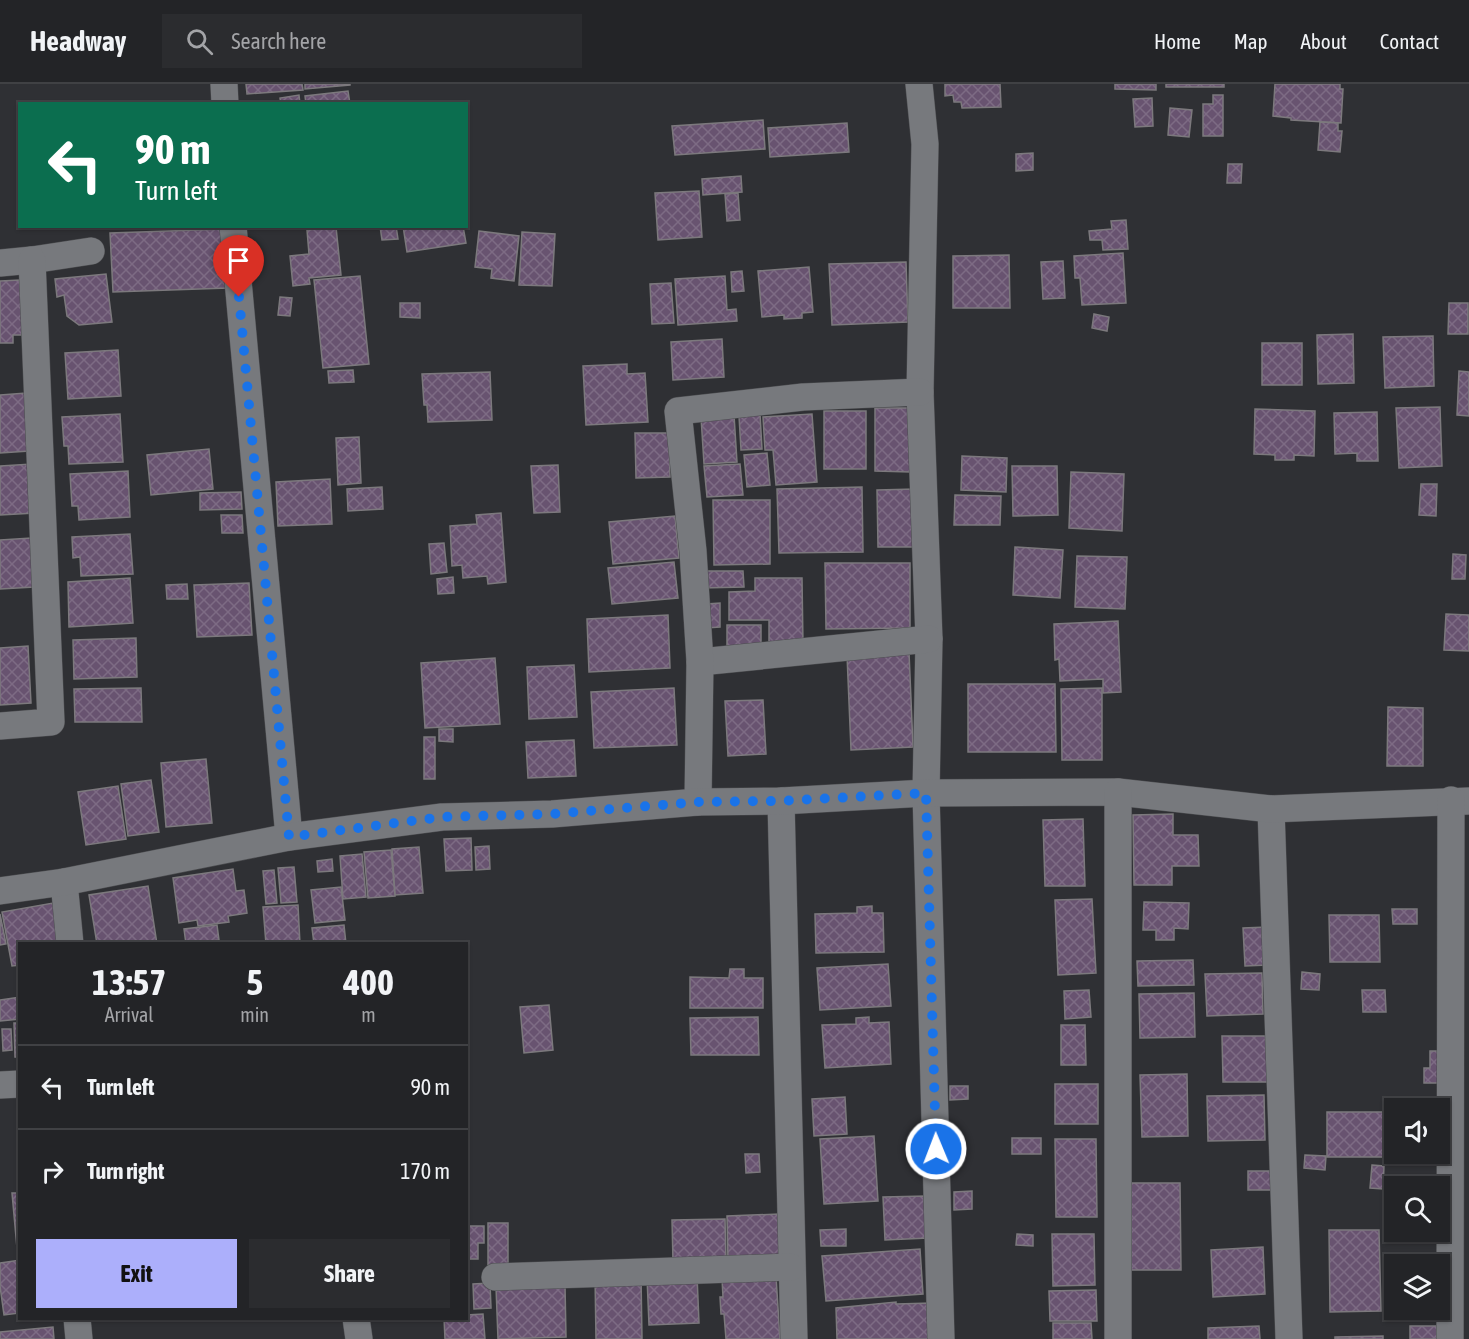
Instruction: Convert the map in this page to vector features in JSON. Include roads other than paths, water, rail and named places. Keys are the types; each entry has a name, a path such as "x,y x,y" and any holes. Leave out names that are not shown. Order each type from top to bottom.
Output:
{"street":[{"path":"224,84 225,102"},
{"path":"919,84 925,144 920,392 929,639 926,793 941,1339"},
{"path":"233,228 289,837"},
{"path":"0,262 32,260 92,251"},
{"path":"0,726 51,722 32,260"},
{"path":"698,802 700,662 693,551 678,411 803,397 920,392"},
{"path":"700,662 929,639"},
{"path":"1118,792 1118,1339"},
{"path":"0,891 64,882 289,837 442,817 552,814 698,802 781,801 926,793 1118,792 1271,809 1460,801 1450,1339"},
{"path":"781,801 794,1339"},
{"path":"1271,809 1289,1339"},
{"path":"64,882 70,942"},
{"path":"0,1085 18,1084"},
{"path":"495,1277 791,1267"},
{"path":"77,1320 79,1339"},
{"path":"356,1320 359,1339"}]}
